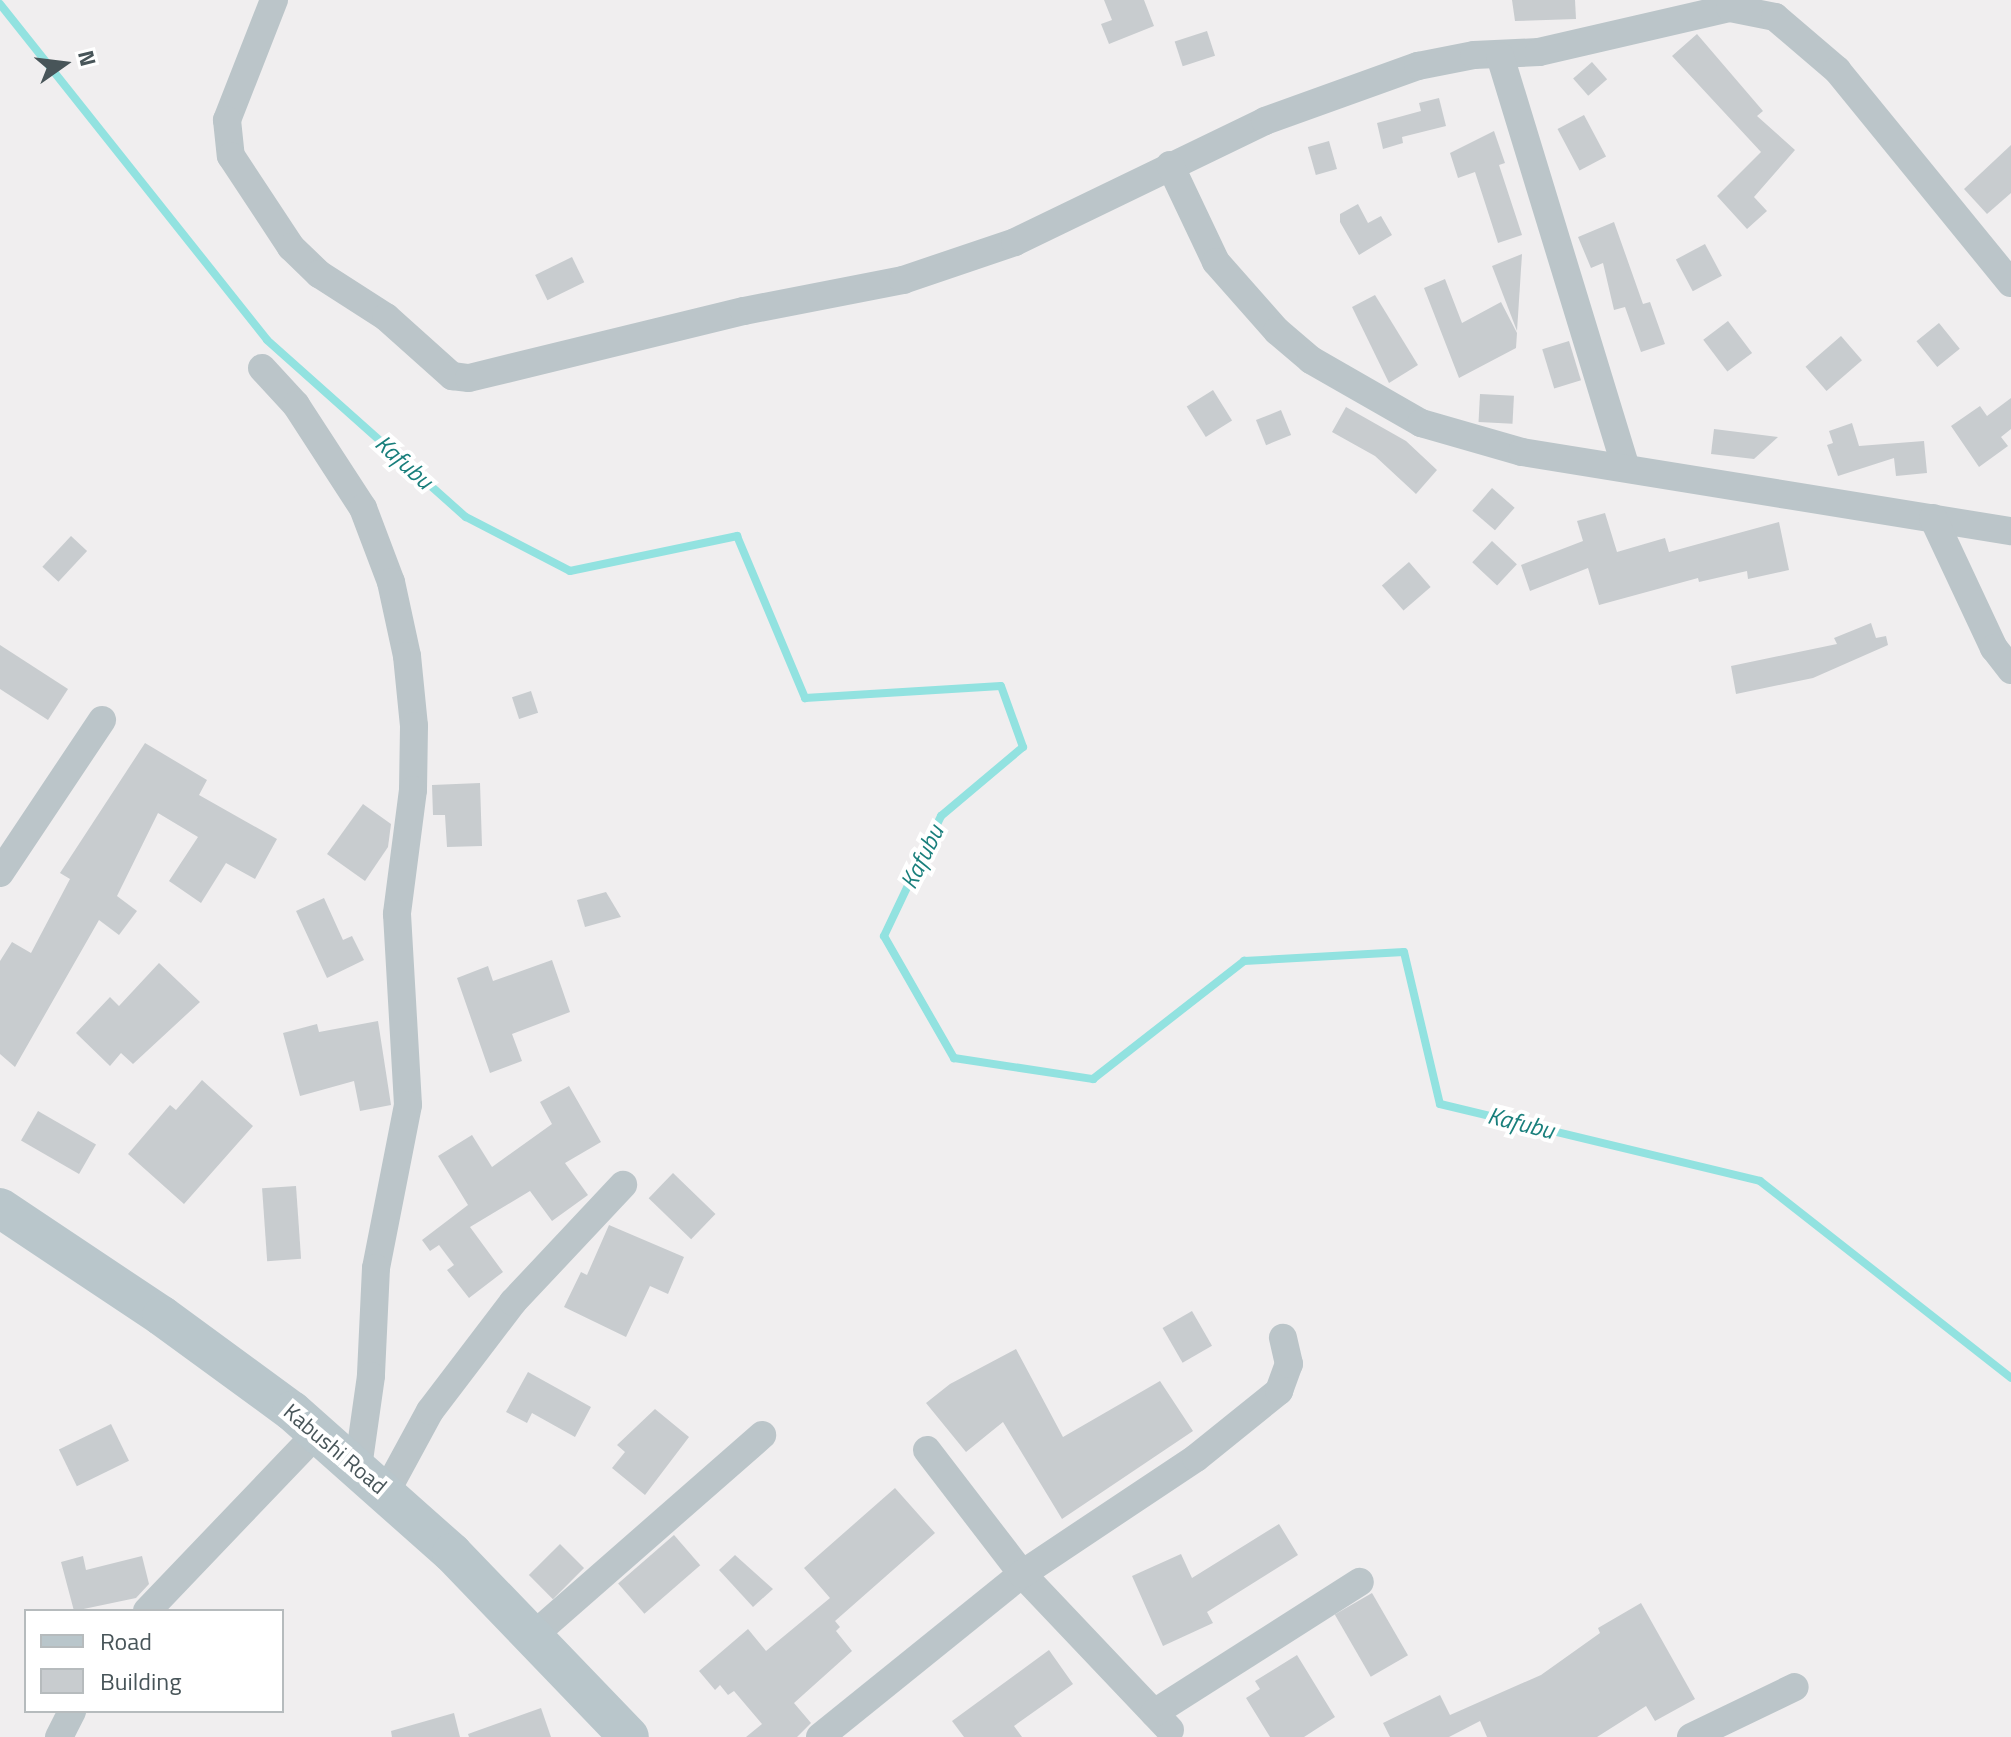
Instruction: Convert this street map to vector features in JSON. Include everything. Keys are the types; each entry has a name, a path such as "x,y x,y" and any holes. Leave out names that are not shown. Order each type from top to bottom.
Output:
{"main road":[{"name":"Kabushi Road","path":"0,1208 162,1316 318,1432 535,1634 629,1737"}],"street":[{"path":"274,0 227,120 231,156 291,247 319,274 386,317 452,376 482,375 744,311 903,280 1015,242 1265,121 1418,66 1446,58 1539,52 1730,8 1775,17 1837,70 2011,283"},
{"path":"1500,56 1625,466"},
{"path":"1170,165 1216,262 1277,331 1311,360 1389,409 1434,428 1522,452 1625,466 2011,531"},
{"path":"262,368 296,405 363,508 391,582 412,712 413,790 397,914 408,1105 376,1268 371,1376 372,1479"},
{"path":"1933,518 1994,648 2011,670"},
{"path":"0,873 102,720"},
{"path":"372,1479 430,1411 513,1302 623,1185"},
{"path":"820,1737 1022,1574 1196,1458 1279,1391 1289,1364 1283,1338"},
{"path":"149,1609 318,1432"},
{"path":"535,1634 762,1435"},
{"path":"927,1450 1022,1574 1165,1729 1360,1582"},
{"path":"1691,1737 1795,1687"},
{"path":"59,1737 71,1713"}],"building":[{"path":"1104,0 1144,0 1154,26 1109,44 1101,24 1112,20"},
{"path":"1512,0 1575,0 1576,19 1515,21"},
{"path":"1207,31 1215,56 1183,66 1175,42"},
{"path":"1697,34 1763,111 1757,116 1795,150 1754,197 1767,211 1747,229 1717,196 1761,152 1672,56"},
{"path":"1592,62 1607,79 1588,96 1573,78"},
{"path":"1439,98 1446,126 1402,137 1403,143 1383,149 1377,123 1421,111 1419,103"},
{"path":"1584,115 1606,156 1580,171 1558,129"},
{"path":"1494,131 1505,163 1499,165 1522,235 1498,243 1475,172 1458,178 1450,153"},
{"path":"1329,141 1337,169 1316,175 1308,147"},
{"path":"2011,145 2011,193 1987,214 1964,189"},
{"path":"1358,204 1368,223 1381,216 1392,235 1359,255 1340,222 1340,214"},
{"path":"1614,222 1643,304 1650,302 1665,344 1641,352 1625,307 1614,310 1603,263 1591,268 1578,237"},
{"path":"1705,244 1722,276 1693,291 1676,259"},
{"path":"1522,254 1517,331 1492,266"},
{"path":"572,257 584,282 547,300 535,275"},
{"path":"1445,279 1462,323 1501,302 1517,333 1516,348 1459,378 1424,288"},
{"path":"1375,295 1418,365 1389,383 1352,307"},
{"path":"1728,321 1752,353 1727,372 1703,340"},
{"path":"1939,323 1960,349 1937,367 1916,341"},
{"path":"1841,336 1862,360 1827,391 1806,367"},
{"path":"1569,341 1581,380 1554,388 1542,349"},
{"path":"1213,390 1232,421 1206,437 1187,406"},
{"path":"1480,394 1514,396 1512,424 1479,422"},
{"path":"2011,398 2011,429 2001,437 2008,446 1979,467 1951,426 1980,406 1987,416"},
{"path":"1346,407 1406,441 1437,470 1416,494 1375,456 1332,432"},
{"path":"1281,410 1291,435 1266,445 1256,420"},
{"path":"1852,423 1859,446 1924,441 1927,473 1896,476 1894,458 1838,476 1827,445 1833,443 1829,431"},
{"path":"1714,429 1778,437 1754,459 1711,454"},
{"path":"1492,488 1515,508 1495,530 1472,511"},
{"path":"1605,513 1617,552 1665,538 1669,552 1779,522 1789,570 1748,579 1747,571 1699,582 1698,578 1599,605 1588,568 1530,591 1521,565 1583,541 1577,521"},
{"path":"71,536 87,551 58,582 42,567"},
{"path":"1492,541 1517,564 1497,585 1472,562"},
{"path":"1409,562 1431,587 1403,611 1382,586"},
{"path":"1871,623 1876,638 1886,636 1888,645 1813,678 1736,694 1731,666 1837,644 1834,638"},
{"path":"0,645 68,689 48,720 0,689"},
{"path":"531,691 538,713 519,719 512,697"},
{"path":"145,743 207,780 199,795 277,839 255,879 226,863 201,903 169,881 198,837 158,813 117,896 137,911 119,935 99,920 15,1067 0,1054 0,961 12,942 31,953 70,879 60,873"},
{"path":"480,783 482,846 447,847 445,815 433,815 432,785"},
{"path":"363,804 391,824 388,847 365,881 327,854"},
{"path":"606,892 621,917 585,927 577,900"},
{"path":"324,898 343,940 352,936 364,960 327,978 296,911"},
{"path":"552,960 570,1012 512,1034 522,1061 490,1073 457,978 488,966 493,981"},
{"path":"159,963 200,1002 133,1064 121,1053 110,1066 76,1033 110,997 119,1006"},
{"path":"378,1021 391,1105 360,1111 354,1081 300,1096 283,1033 317,1024 319,1032"},
{"path":"202,1080 253,1126 184,1204 128,1154 170,1105 176,1110"},
{"path":"569,1086 601,1142 565,1163 588,1195 552,1221 530,1191 470,1227 503,1272 469,1298 447,1270 454,1265 439,1245 430,1251 422,1240 468,1205 438,1156 472,1135 492,1167 552,1124 540,1102"},
{"path":"38,1111 96,1144 79,1174 21,1140"},
{"path":"673,1173 715,1214 691,1239 649,1198"},
{"path":"296,1186 301,1259 267,1261 262,1188"},
{"path":"609,1225 684,1257 668,1294 650,1286 626,1337 564,1307 581,1272 587,1275"},
{"path":"1192,1311 1212,1346 1183,1363 1163,1328"},
{"path":"1016,1349 1063,1437 1160,1381 1193,1431 1062,1519 1003,1422 966,1452 926,1403 950,1384"},
{"path":"528,1372 591,1407 575,1437 532,1413 527,1423 506,1412"},
{"path":"655,1409 689,1437 645,1495 612,1468 625,1452 617,1445"},
{"path":"111,1424 129,1461 77,1486 59,1449"},
{"path":"895,1488 935,1533 835,1621 840,1627 836,1631 852,1651 794,1703 811,1723 797,1737 746,1737 762,1724 734,1691 728,1695 720,1685 715,1690 699,1671 748,1629 766,1651 830,1598 804,1568"},
{"path":"1279,1524 1298,1555 1207,1612 1213,1623 1163,1646 1132,1576 1181,1554 1192,1578"},
{"path":"674,1535 700,1565 644,1614 618,1584"},
{"path":"560,1544 584,1568 553,1599 529,1575"},
{"path":"735,1555 773,1589 753,1607 719,1570"},
{"path":"83,1556 86,1570 142,1556 149,1584 136,1598 73,1609 61,1562"},
{"path":"1372,1593 1408,1655 1371,1677 1335,1614"},
{"path":"1641,1603 1695,1699 1655,1721 1646,1706 1597,1737 1487,1737 1480,1721 1449,1737 1390,1737 1383,1723 1440,1695 1450,1715 1541,1675 1600,1633 1598,1628"},
{"path":"1049,1650 1073,1684 1014,1726 1022,1737 964,1737 952,1721"},
{"path":"1297,1655 1335,1717 1304,1737 1270,1737 1246,1698 1260,1689 1255,1681"},
{"path":"541,1708 551,1737 469,1737 468,1734"},
{"path":"454,1713 460,1737 392,1737 391,1731"}],"waterway":[{"name":"Kafubu","path":"0,4 267,340 466,517 570,571 737,536 805,698 1001,686 1023,747 941,816 884,936 954,1058 1093,1079 1244,961 1404,952 1440,1104 1760,1181 2011,1378"}]}
